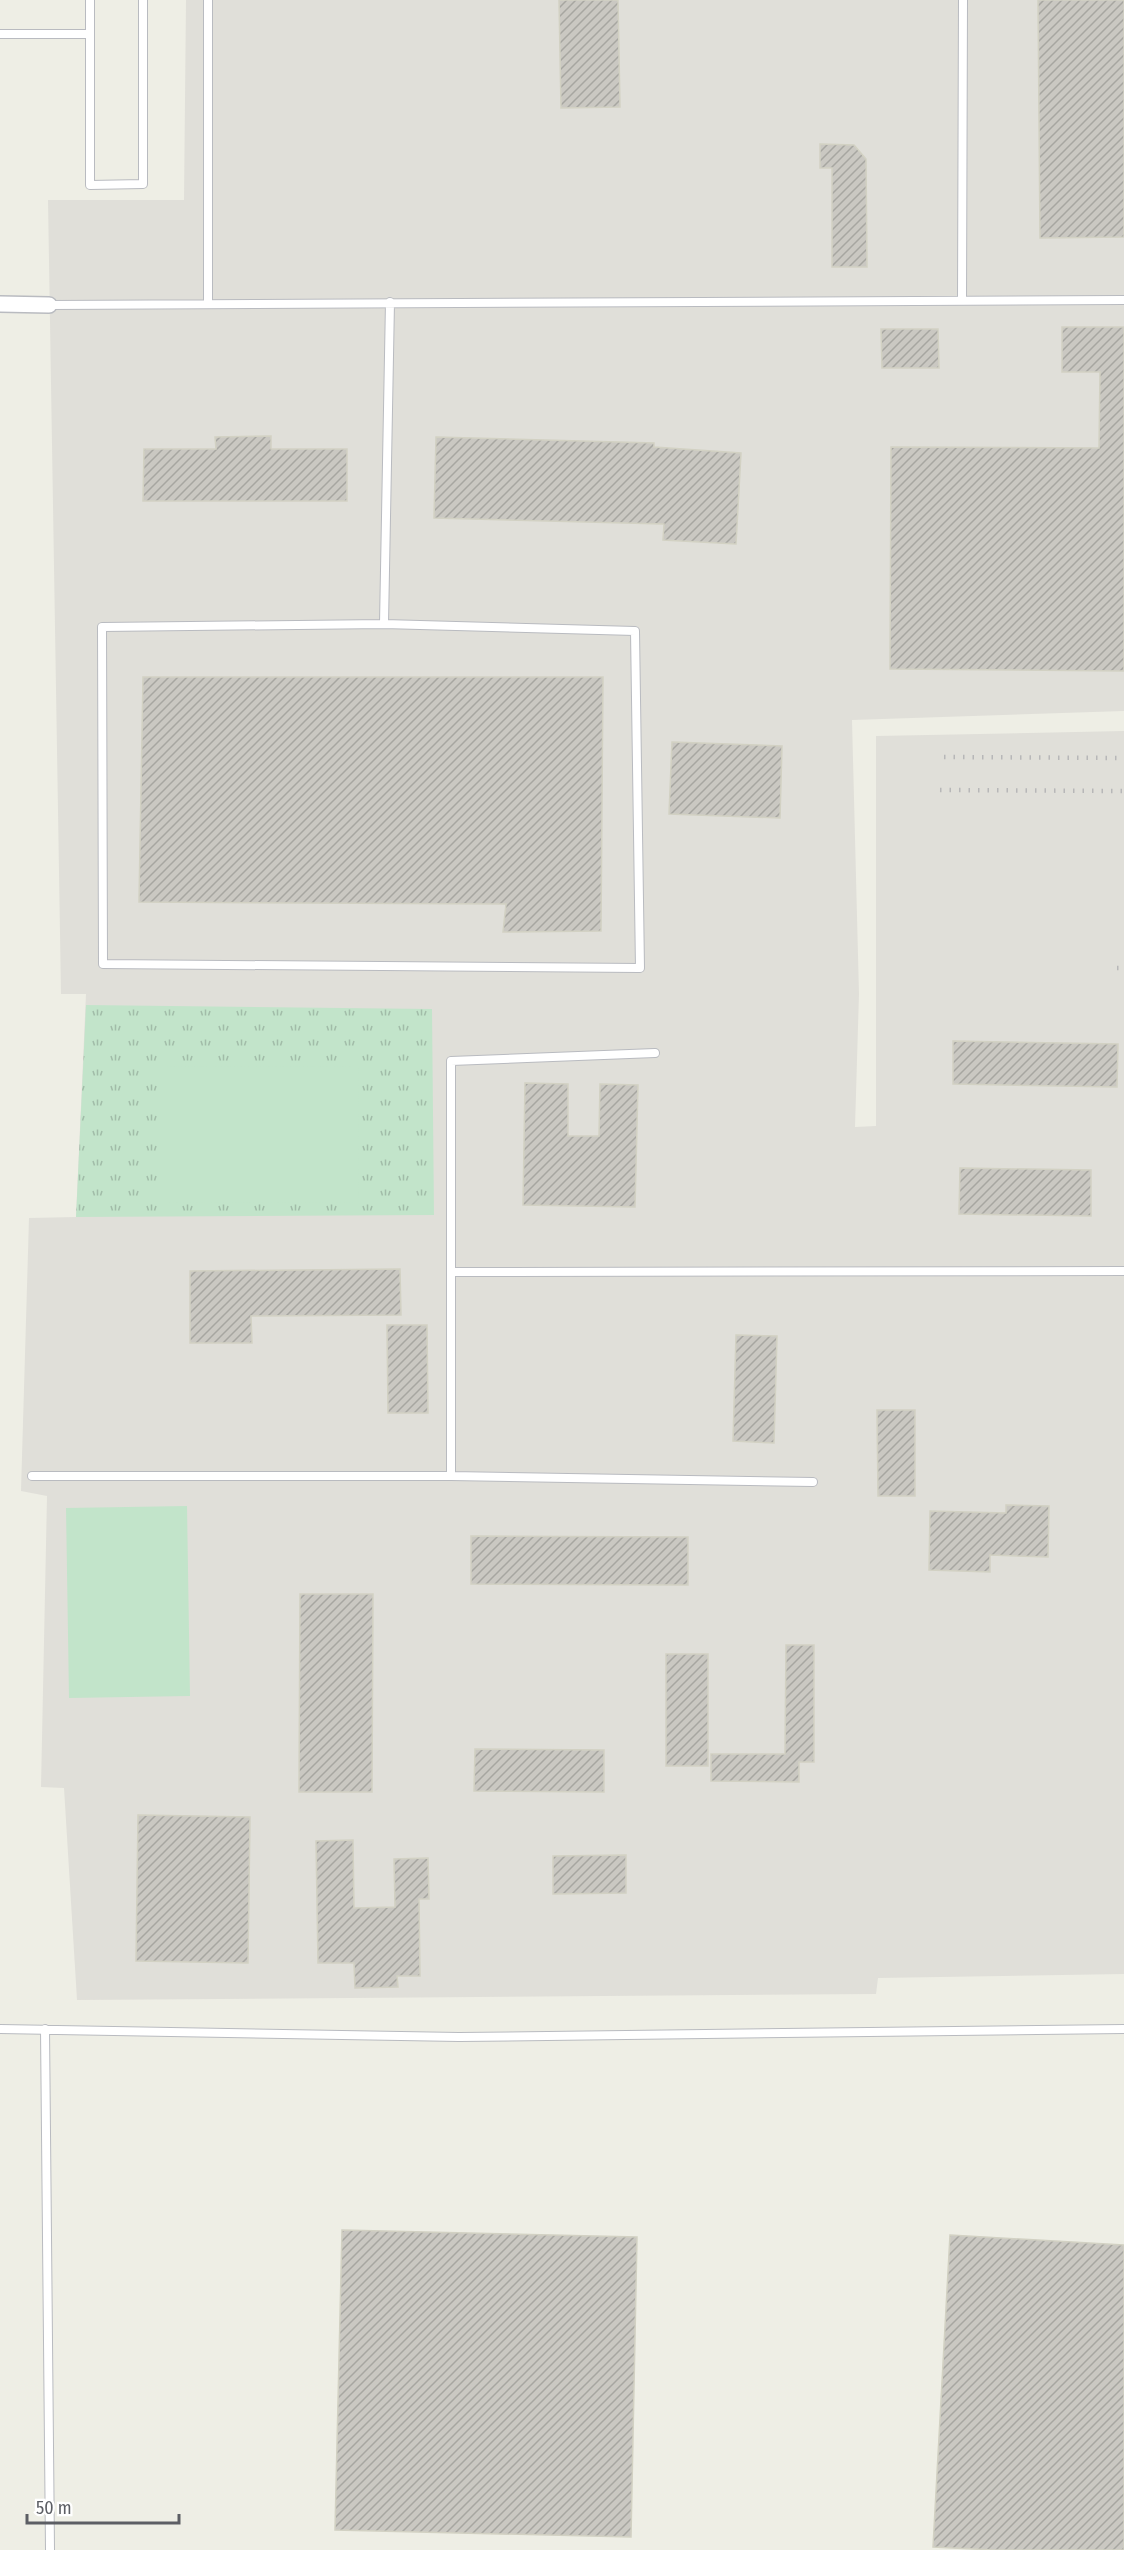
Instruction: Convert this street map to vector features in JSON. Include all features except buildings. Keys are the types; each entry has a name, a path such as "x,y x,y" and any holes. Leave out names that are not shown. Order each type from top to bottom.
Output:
{"street":[{"path":"0,304 49,305"}],"lane":[{"path":"90,0 90,184 142,184 143,0"},
{"path":"208,0 208,303"},
{"path":"963,0 963,301"},
{"path":"0,34 90,34"},
{"path":"49,305 1124,300"},
{"path":"384,624 390,302"},
{"path":"384,624 635,631 640,968 103,964 102,627 384,624"},
{"path":"451,1476 451,1061 656,1053"},
{"path":"451,1272 1124,1270"},
{"path":"32,1476 451,1476 813,1482"},
{"path":"0,2029 459,2037 1124,2029"},
{"path":"45,2029 50,2550"}],"shaded area":[{"path":"186,0 1124,0 1124,711 852,720 859,994 855,1127 876,1126 876,736 1124,731 1124,1974 878,1978 876,1994 77,2000 64,1788 41,1787 47,1496 21,1491 29,1218 76,1217 86,994 61,994 48,200 184,200"}],"green space":[{"path":"86,1005 432,1009 434,1215 76,1217"},
{"path":"358,1066 359,1202 162,1203 162,1067"},
{"path":"187,1506 190,1696 69,1698 66,1508"}],"railway":[{"path":"944,757 1124,758"},
{"path":"940,790 1124,791"},
{"path":"1117,968 1124,968"}]}
